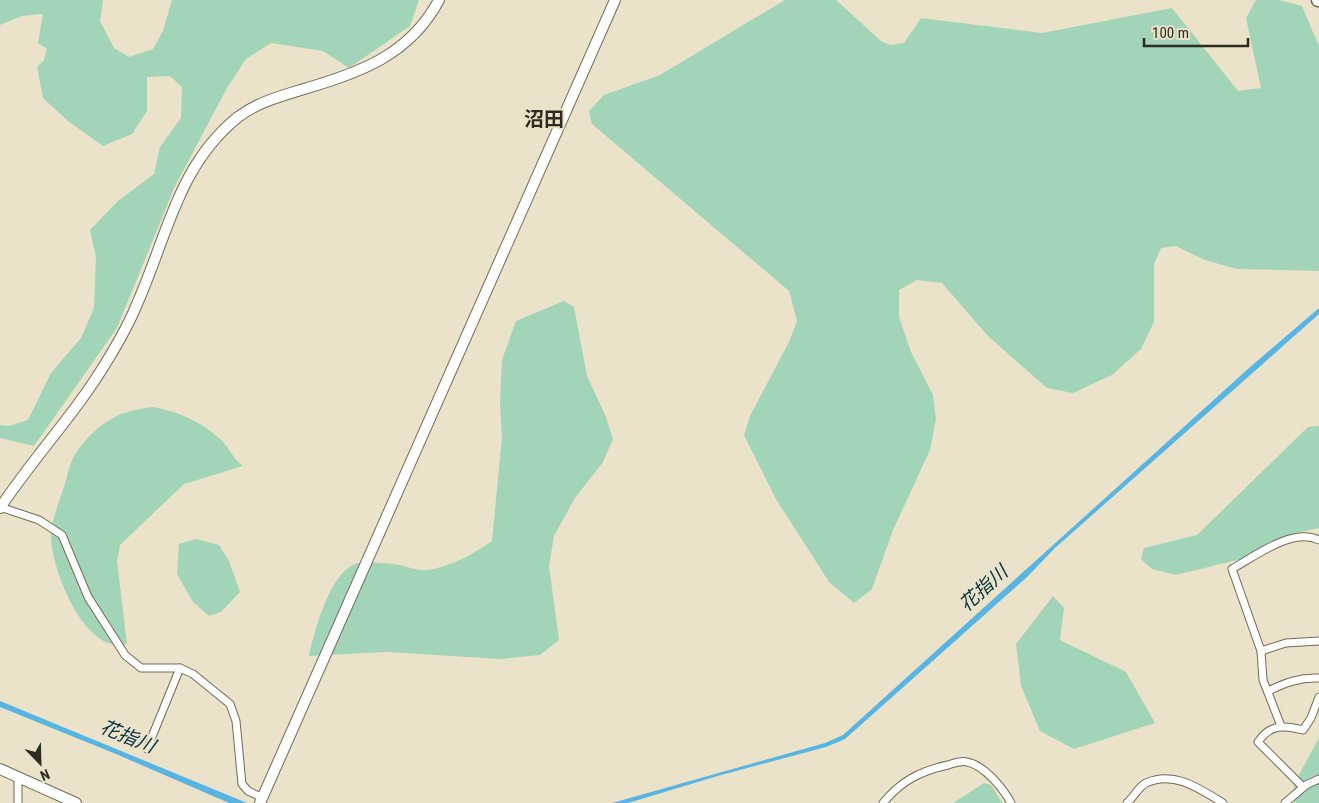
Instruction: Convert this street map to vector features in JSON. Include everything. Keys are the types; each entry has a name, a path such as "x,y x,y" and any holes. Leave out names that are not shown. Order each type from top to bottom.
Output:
{"street":[{"path":"438,0 414,33 382,60 344,77 265,102 240,117 209,144 188,177 137,304 106,363 0,507 39,520 62,535 88,597 124,655 141,668 180,668 193,674 230,704 236,721 242,784 248,791 262,800 615,0"},
{"path":"1281,726 1263,680 1261,651 1232,569 1298,535 1311,536 1319,540"},
{"path":"1261,651 1286,644 1319,641"},
{"path":"147,750 180,668"},
{"path":"1268,691 1287,682 1306,678 1319,678"},
{"path":"1303,787 1258,742 1270,730 1281,726 1303,730 1311,718 1319,697"},
{"path":"883,803 894,789 909,778 932,768 962,761 978,768 994,781 1011,803"},
{"path":"0,769 76,803"},
{"path":"18,777 18,803"},
{"path":"1285,803 1303,787 1319,779"},
{"path":"1127,803 1146,783 1173,780 1194,785 1223,803"}],"green space":[{"path":"0,0 103,0 100,21 114,48 129,57 153,49 163,31 172,0 419,0 410,26 349,68 323,51 271,43 246,59 227,88 175,186 117,328 34,446 0,438 0,425 9,426 28,420 51,373 81,338 94,308 96,257 90,230 118,201 154,174 160,147 181,118 182,87 170,76 147,77 147,111 132,134 103,146 68,121 43,98 37,67 44,60 47,49 38,43 43,14 22,16 0,25"},
{"path":"785,0 836,0 881,41 890,45 904,43 921,18 1042,33 1172,8 1238,91 1261,88 1246,18 1256,0 1279,0 1302,6 1319,46 1319,271 1237,269 1205,260 1176,246 1161,248 1154,264 1154,322 1141,349 1112,375 1073,393 1047,388 988,336 942,283 917,280 899,290 899,317 911,352 933,395 936,419 930,450 893,530 872,589 854,603 829,582 776,499 744,435 750,416 789,342 797,321 789,291 592,124 589,111 604,95 660,75"},
{"path":"564,301 574,307 587,376 606,417 613,439 603,462 575,498 554,536 549,566 559,640 540,655 501,659 386,652 309,656 325,602 340,576 349,567 359,563 371,562 423,570 435,569 461,559 492,541 502,437 500,403 502,360 516,321"},
{"path":"153,407 180,415 205,427 223,442 236,460 243,466 184,484 120,545 117,561 127,644 112,644 98,637 85,624 64,589 53,552 52,526 71,463 81,446 94,431 109,420 125,413"},
{"path":"1319,426 1319,528 1295,533 1245,558 1176,575 1152,569 1141,559 1144,548 1197,535 1308,427"},
{"path":"196,539 219,545 229,561 240,592 221,612 209,616 193,602 177,574 179,544"},
{"path":"1053,596 1064,608 1060,640 1126,672 1155,723 1074,749 1040,731 1021,686 1016,644"},
{"path":"1319,738 1319,803 1295,803 1294,784"},
{"path":"984,783 991,785 1002,803 953,803"}],"water":[{"name":"花指川","path":"1319,308 1319,314 1055,548 1027,577 845,739 826,747 721,775 628,803 612,803 825,743 843,735 1249,368"},
{"name":"花指川","path":"0,701 247,803 229,803 116,754 0,707"}],"district":[{"name":"沼田","path":"544,119"}]}
